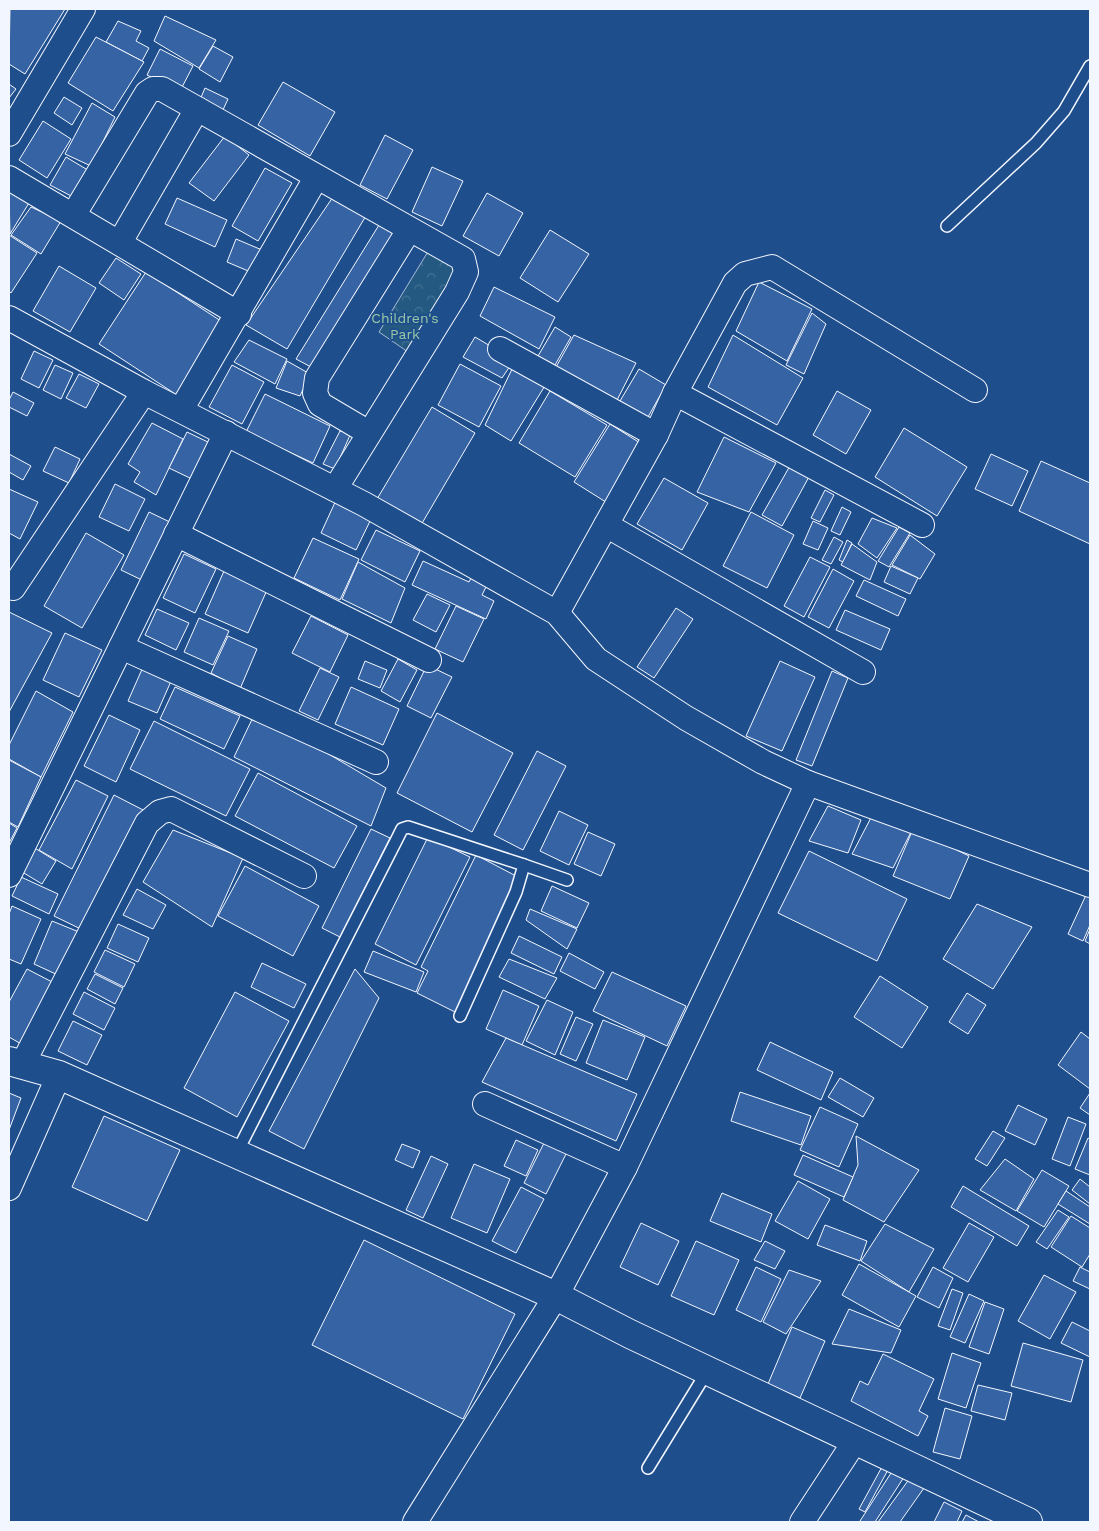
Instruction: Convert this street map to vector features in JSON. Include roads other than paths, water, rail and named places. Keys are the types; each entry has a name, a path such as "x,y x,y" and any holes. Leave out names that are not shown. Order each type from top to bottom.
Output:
{"street":[{"path":"9,134 83,9"},
{"path":"74,214 147,93 153,89 162,89 316,178 463,259 466,272 457,292 335,489"},
{"path":"120,242 197,109"},
{"path":"9,178 74,214 239,314"},
{"path":"181,410 239,314 316,178"},
{"path":"369,433 320,404 315,393 317,378 409,230"},
{"path":"557,613 656,435 675,393 734,283 745,274 772,268 975,390"},
{"path":"10,321 144,392 335,489 557,613 596,659 686,718 762,762 808,783 1090,885"},
{"path":"500,349 656,435"},
{"path":"13,588 144,392"},
{"path":"675,393 922,525"},
{"path":"9,875 226,434"},
{"path":"606,525 863,672"},
{"path":"176,534 429,660"},
{"path":"121,647 376,762"},
{"path":"415,1522 556,1296 625,1167 808,783"},
{"path":"304,876 171,809 160,812 147,823 15,1063 58,1075 236,1156 556,1296 855,1441 1028,1522"},
{"path":"9,1188 58,1075"},
{"path":"485,1104 625,1167"},
{"path":"802,1522 855,1441"}],"lane":[{"path":"947,226 1036,144 1064,112 1090,66"},
{"path":"236,1156 402,830 408,827 567,880"},
{"path":"460,1016 516,892 524,866"},
{"path":"648,1468 708,1370"}],"park label":[{"name":"Children's Park","path":"405,326"}]}
